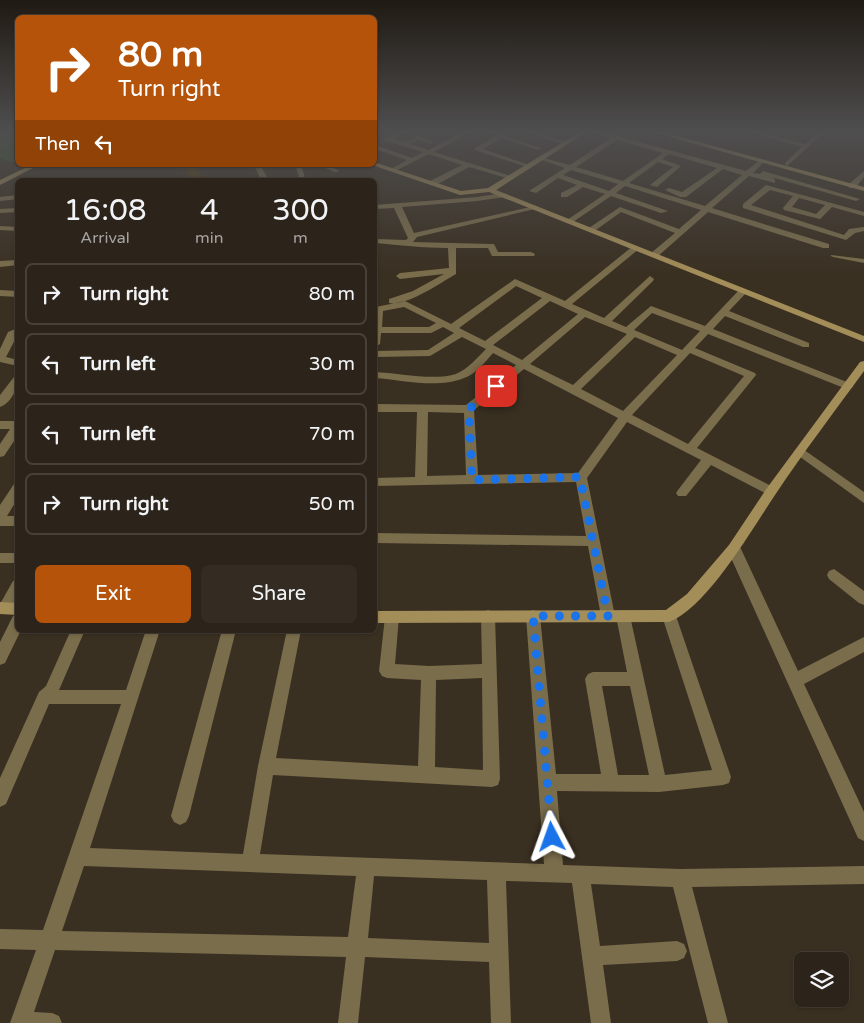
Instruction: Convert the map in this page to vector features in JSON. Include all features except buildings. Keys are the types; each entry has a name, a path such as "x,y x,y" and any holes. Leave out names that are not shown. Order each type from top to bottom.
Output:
{"street":[{"path":"417,178 460,193 490,190 509,178"},
{"path":"433,183 443,178"},
{"path":"532,191 555,178"},
{"path":"563,178 664,211"},
{"path":"603,178 826,246"},
{"path":"570,222 631,178 683,194 706,178"},
{"path":"654,185 663,178"},
{"path":"654,255 742,178"},
{"path":"765,178 772,181"},
{"path":"772,178 856,199"},
{"path":"828,178 864,187"},
{"path":"832,178 853,184"},
{"path":"853,184 859,178"},
{"path":"564,196 583,184"},
{"path":"864,214 769,187 746,206 846,238 852,231 864,229"},
{"path":"490,190 864,339"},
{"path":"377,207 477,199 502,195"},
{"path":"798,195 787,208 817,217 831,204"},
{"path":"0,199 15,198"},
{"path":"651,221 678,200"},
{"path":"397,206 410,240 416,246 491,246 495,254 531,254"},
{"path":"377,241 410,240 414,235 535,208"},
{"path":"590,230 620,209 680,232"},
{"path":"0,211 15,210"},
{"path":"0,240 9,229"},
{"path":"452,246 453,270"},
{"path":"566,305 636,248"},
{"path":"0,264 15,262"},
{"path":"400,276 453,270"},
{"path":"392,301 416,293 434,284 453,270"},
{"path":"605,322 650,279"},
{"path":"377,354 430,353 452,328 515,282 584,314 751,375 690,449"},
{"path":"659,784 638,679 616,616 594,541 580,477 625,416 743,291"},
{"path":"0,293 15,294"},
{"path":"377,375 447,379 460,376 471,368 489,347 549,297"},
{"path":"377,309 405,304 771,491"},
{"path":"574,390 651,308 764,351 848,386"},
{"path":"723,312 806,345"},
{"path":"377,408 469,409 584,314"},
{"path":"377,330 452,328"},
{"path":"0,331 15,329"},
{"path":"6,361 15,332"},
{"path":"377,617 669,616 692,598 734,549 771,491 864,364"},
{"path":"0,403 15,383"},
{"path":"421,481 424,408"},
{"path":"469,409 472,480"},
{"path":"0,425 15,425"},
{"path":"0,453 15,430"},
{"path":"800,451 864,498"},
{"path":"682,493 709,459"},
{"path":"377,482 580,477"},
{"path":"0,516 15,493"},
{"path":"0,521 15,521"},
{"path":"377,538 594,541"},
{"path":"734,549 864,832"},
{"path":"0,558 15,558"},
{"path":"834,575 864,600"},
{"path":"8,608 15,592"},
{"path":"392,616 387,671 429,673 489,670"},
{"path":"266,766 492,779 488,616"},
{"path":"533,616 554,874"},
{"path":"548,782 659,784 723,777 669,616"},
{"path":"0,658 15,626"},
{"path":"0,798 44,697 51,691 77,633"},
{"path":"52,1023 20,1022 78,857 152,633"},
{"path":"180,816 228,633"},
{"path":"250,863 266,766 293,633"},
{"path":"794,681 864,644"},
{"path":"426,775 429,673"},
{"path":"611,783 594,679 638,679"},
{"path":"44,697 131,697"},
{"path":"78,857 680,878 864,875"},
{"path":"348,1023 366,867"},
{"path":"496,871 501,1023"},
{"path":"580,874 601,1023"},
{"path":"680,878 718,1023"},
{"path":"0,939 357,947 499,953"},
{"path":"592,956 677,951"}],"lane":[{"path":"833,256 864,261"}],"route":[{"path":"496,386 469,409 472,480 580,477 608,616 533,616 552,837"}]}
